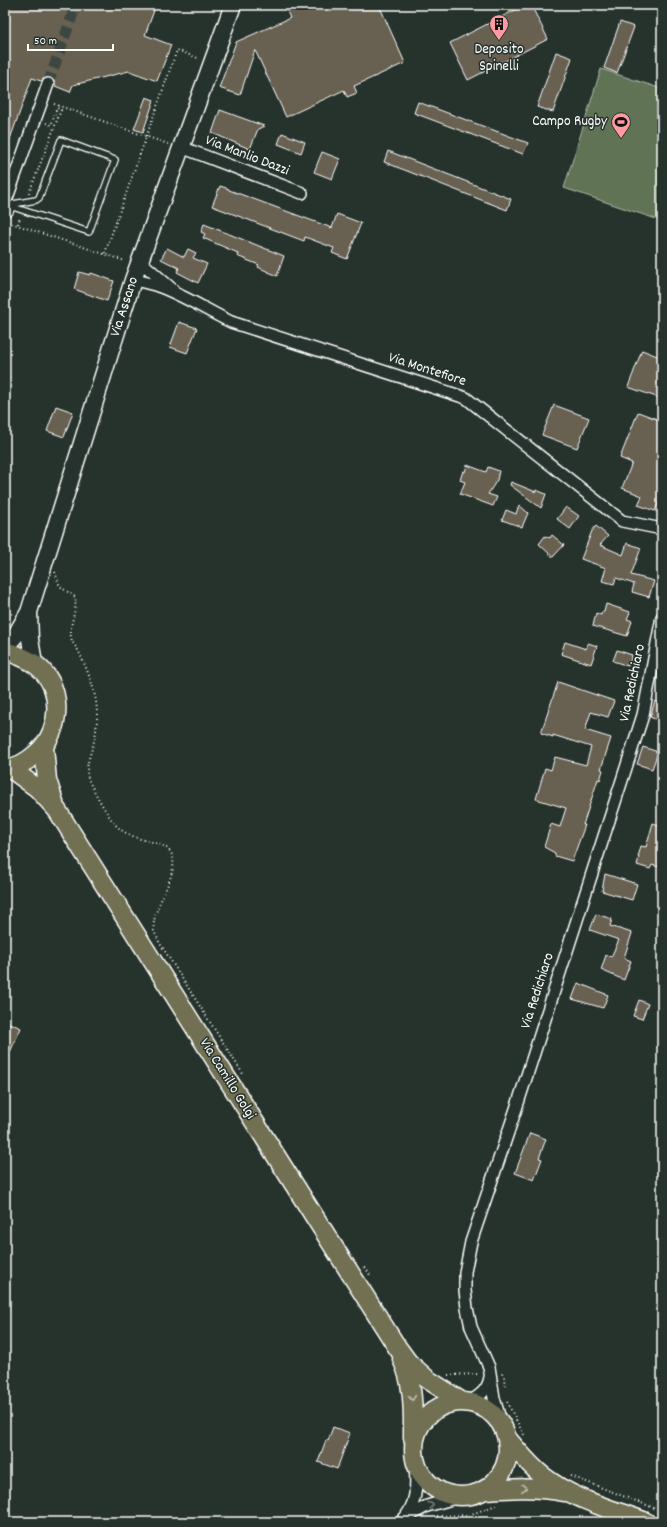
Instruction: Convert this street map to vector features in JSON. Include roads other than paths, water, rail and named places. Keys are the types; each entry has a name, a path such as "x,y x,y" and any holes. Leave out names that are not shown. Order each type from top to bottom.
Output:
{"main road":[{"name":"Via Assano","path":"5,647 15,636 29,612 133,280 233,5"},
{"name":"Via Assano","path":"29,612 30,639 34,664"},
{"path":"5,652 19,655 34,664 44,673 51,684 57,710 51,736 44,747 29,761 8,769"},
{"name":"Via Camillo Golgi","path":"44,747 47,780 57,810"},
{"name":"Via Camillo Golgi","path":"8,769 37,788 57,810 397,1347 408,1362 427,1379 465,1402"},
{"name":"Via Camillo Golgi","path":"397,1347 410,1381 412,1397 413,1443"},
{"path":"505,1432 508,1450 502,1473 495,1483 473,1496 459,1497 445,1494 432,1488 422,1478 416,1465 413,1454 413,1443 416,1432 422,1422 430,1413 439,1407 450,1403 465,1402 482,1407 494,1415 531,1466 542,1476 572,1494 646,1522"},
{"path":"485,1490 533,1488 572,1494"}],"street":[{"path":"9,202 48,84"},
{"name":"Via Manlio Dazzi","path":"181,147 302,193"},
{"name":"Via Montefiore","path":"140,261 178,294"},
{"name":"Via Montefiore","path":"133,280 155,285 178,294 231,322 466,398 622,521 662,529"},
{"name":"Via Redichiaro","path":"505,1432 494,1398 490,1372 471,1327 465,1290 465,1272 471,1242 518,1103 643,715 662,617"},
{"path":"465,1402 482,1394 490,1379 490,1372"},
{"path":"403,1520 411,1511 416,1494 416,1465"},
{"path":"403,1520 427,1506 459,1497"}],"lane":[{"path":"61,140 115,160 89,232 9,202 36,200 39,198 61,140"},
{"path":"5,214 10,212 9,202"}],"tunnel":[{"path":"48,84 76,5"}],"place":[{"name":"Deposito Spinelli","path":"499,41"},
{"name":"Campo Rugby","path":"621,139"}]}
